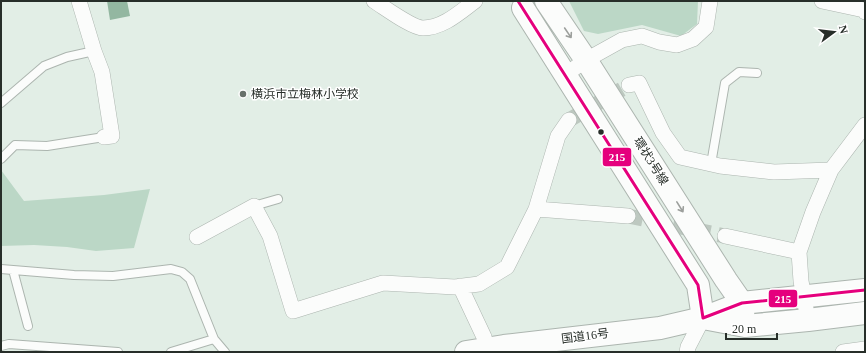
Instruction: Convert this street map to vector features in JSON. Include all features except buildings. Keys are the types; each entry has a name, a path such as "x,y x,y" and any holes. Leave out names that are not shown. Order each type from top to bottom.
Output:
{"main road":[{"name":"環状3号線","path":"546,1 586,60 742,303 745,326"},
{"path":"523,8 698,285 703,318"},
{"name":"国道16号","path":"476,350 660,328 703,318 742,303 865,290"},
{"name":"国道16号","path":"703,318 745,326 865,313"}],"street":[{"path":"79,1 102,72 112,136 104,138"},
{"path":"374,1 403,20 421,28 435,26 454,17 475,1"},
{"path":"565,74 586,60 622,40 642,36 659,42 677,45 693,39 706,27 710,1"},
{"path":"822,1 864,10 865,12"},
{"path":"629,85 638,83 663,133 680,157 720,166 774,172 831,170"},
{"path":"197,237 254,206 270,236 294,311 383,283 455,288 479,284 507,267 536,209 558,136 569,120"},
{"path":"808,320 803,297 799,252 813,212 831,170 865,125"},
{"path":"536,209 628,216"},
{"path":"725,236 799,252"},
{"path":"460,286 484,336 476,350"},
{"path":"687,352 688,347 703,318"},
{"path":"843,352 865,350"}],"lane":[{"path":"1,103 44,66 67,57 94,51"},
{"path":"711,164 725,83 739,72 757,73"},
{"path":"1,159 15,145 47,146 104,138"},
{"path":"254,206 278,199"},
{"path":"1,269 74,275 113,276 171,269 182,272 190,279 214,340 225,352"},
{"path":"13,270 28,326"},
{"path":"170,352 214,340"},
{"path":"1,346 9,344 118,352"}],"shaded area":[{"path":"107,1 127,1 130,16 110,20"},
{"path":"569,1 698,1 697,24 681,36 642,25 598,34 584,31"},
{"path":"1,170 24,201 104,195 150,189 134,248 96,251 34,245 1,246"}],"tunnel":[{"path":"569,120 629,85"},
{"path":"628,216 725,236"}],"transit line":[{"name":"215","path":"518,1 698,285 703,318"},
{"name":"215","path":"703,318 742,303 865,290"}],"place":[{"name":"横浜市立梅林小学校","path":"243,94"}]}
